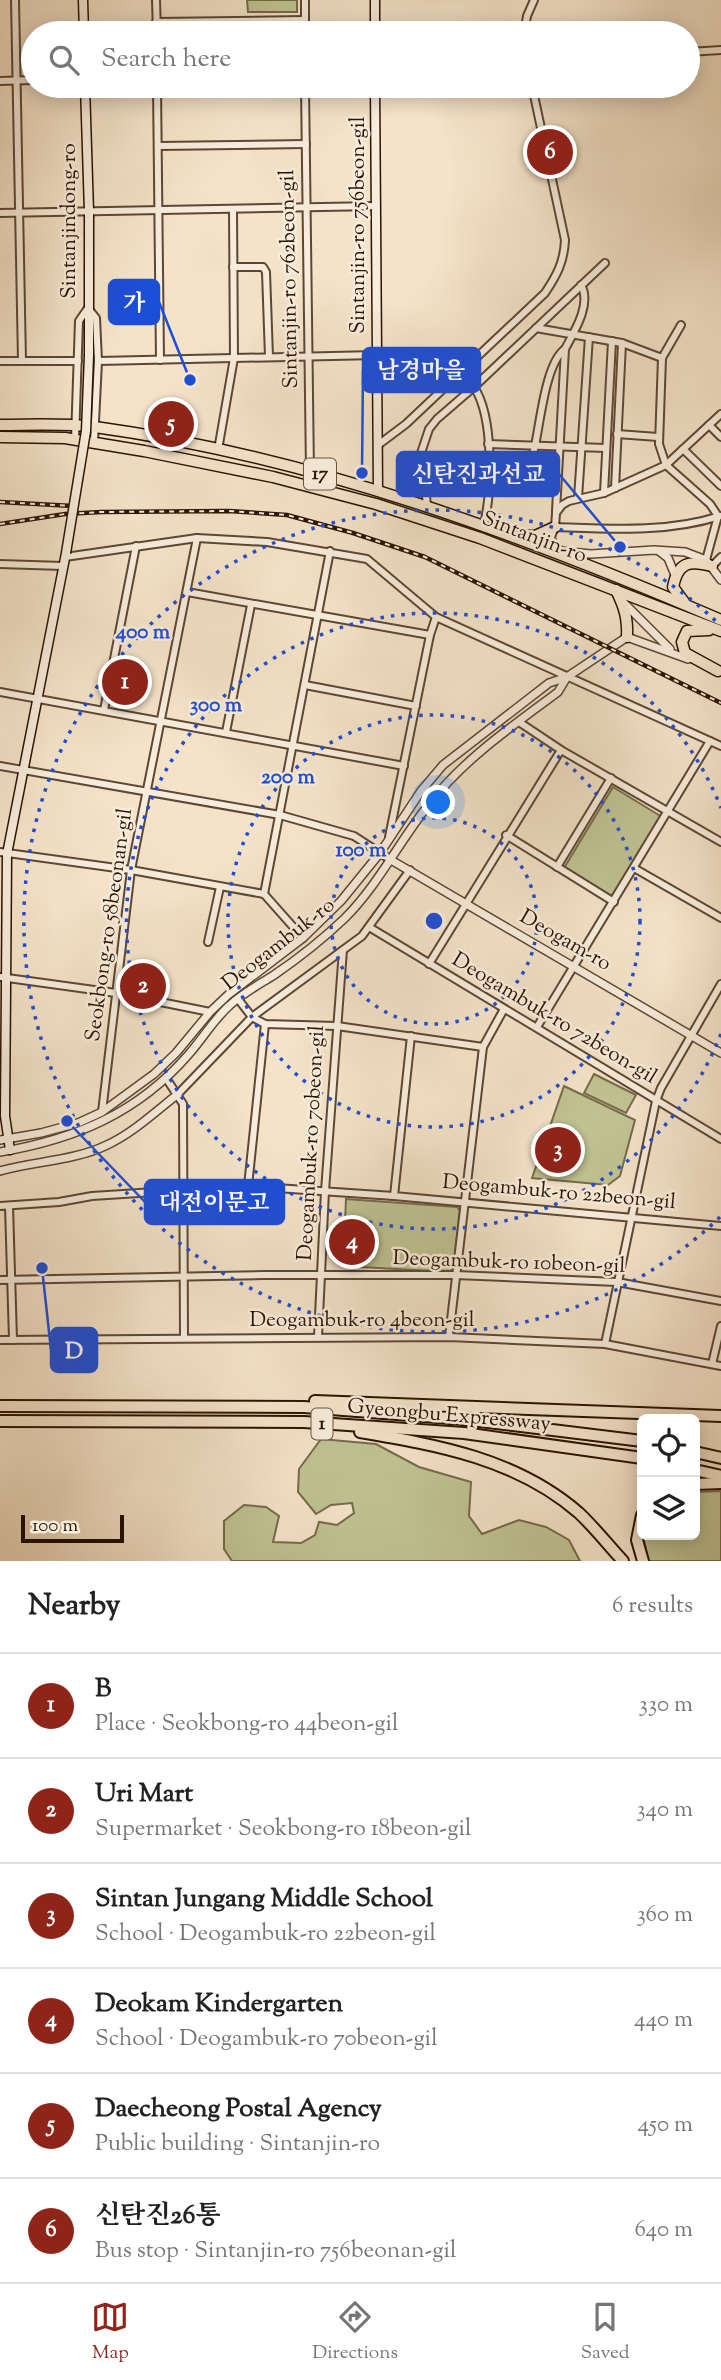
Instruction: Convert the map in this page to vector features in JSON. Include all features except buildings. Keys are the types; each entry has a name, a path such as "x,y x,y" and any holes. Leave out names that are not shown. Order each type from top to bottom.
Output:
{"highway":[{"path":"212,1405 333,1401 721,1416"},
{"name":"Gyeongbu Expressway","path":"0,1406 304,1407 463,1419 637,1440"},
{"name":"Gyeongbu Expressway","path":"0,1421 284,1422 464,1433 637,1457"},
{"path":"284,1422 431,1444 499,1465 528,1478 569,1505 623,1561"},
{"path":"700,1453 721,1458"},
{"path":"700,1471 721,1476"},
{"path":"700,1484 721,1483"},
{"path":"637,1540 643,1561"}],"main road":[{"path":"83,0 84,21"},
{"path":"375,0 375,21"},
{"name":"Sintanjindong-ro","path":"10,1150 4,1139 3,1116 4,853 37,699 86,431 89,212 85,98"},
{"name":"Sintanjin-ro 756beon-gil","path":"375,98 378,489"},
{"name":"Sintanjin-ro","path":"0,425 95,427 218,450 378,489 484,524 721,620"},
{"name":"Sintanjin-ro","path":"0,437 75,439 154,453 273,477 421,516 721,631"},
{"path":"154,453 152,449 155,444 166,446 179,443"},
{"path":"513,536 535,536 555,527"},
{"path":"690,607 673,587 675,575 685,565 707,561"},
{"path":"616,590 628,621 627,637"},
{"path":"720,672 685,653 682,642 687,631 693,629 721,631"}],"street":[{"path":"15,0 22,361"},
{"path":"156,0 156,21"},
{"path":"230,21 305,20 305,0"},
{"path":"526,21 534,0"},
{"path":"700,51 721,50"},
{"path":"0,81 21,80"},
{"path":"157,98 160,360"},
{"name":"Sintanjin-ro 762beon-gil","path":"305,98 310,472"},
{"path":"378,445 406,424 545,293 559,272 564,257 565,240 534,98"},
{"path":"158,146 306,144"},
{"path":"0,213 376,206"},
{"path":"218,450 234,358 233,209"},
{"path":"427,505 421,463 423,442 437,419 605,263"},
{"path":"233,267 262,267 266,272 269,357"},
{"path":"561,551 552,541 552,533 556,513 565,349 584,304 581,285"},
{"path":"75,439 79,321 88,308 96,318 98,361 94,442"},
{"path":"681,325 662,358 658,437 666,465 720,516"},
{"path":"536,328 622,343 662,358"},
{"path":"578,498 589,337"},
{"path":"604,493 612,341"},
{"path":"615,488 622,343"},
{"path":"520,492 551,373 560,352 565,349"},
{"path":"98,361 377,355"},
{"path":"0,361 78,360"},
{"path":"474,387 483,405 488,444 484,524"},
{"path":"556,513 562,505 578,498 604,493 666,465 721,414"},
{"path":"709,425 721,437"},
{"path":"617,434 658,437"},
{"path":"488,444 606,449"},
{"path":"683,449 721,486"},
{"path":"555,527 638,529 692,523 720,516"},
{"path":"707,561 720,516"},
{"path":"0,564 64,558 197,538 267,542 367,559 436,617 721,746"},
{"name":"Seokbong-ro 58beonan-gil","path":"102,1112 131,870 197,538"},
{"path":"104,710 136,546"},
{"path":"539,546 591,555 673,550 707,561 721,557"},
{"path":"654,550 668,558 675,575"},
{"path":"264,894 330,551"},
{"path":"707,561 721,580"},
{"path":"187,593 430,635"},
{"path":"621,600 676,654"},
{"path":"226,732 251,605"},
{"path":"388,839 436,617"},
{"path":"627,637 720,672"},
{"name":"Deogambuk-ro","path":"4,1139 41,1133 102,1112 154,1074 176,1054 210,1012 228,995 303,938 341,901 380,853 421,790 443,765 549,683 567,677 627,637"},
{"name":"Deogambuk-ro","path":"0,1152 65,1138 90,1129 113,1118 166,1078 214,1022 238,999 288,965 345,918 370,889 429,803 451,778 558,692 567,677"},
{"path":"305,685 415,706"},
{"path":"0,692 404,766"},
{"path":"519,722 561,750 721,842"},
{"path":"537,1027 710,741"},
{"path":"429,964 506,835 561,750"},
{"path":"0,766 280,815 354,836 391,860"},
{"path":"557,867 611,778"},
{"path":"506,835 614,902"},
{"path":"4,853 131,870 264,894 303,938"},
{"name":"Deogam-ro","path":"391,860 721,1053"},
{"path":"634,868 721,918"},
{"path":"0,1171 82,1154 106,1146 134,1129 178,1094 252,1017 343,950 369,927 410,870"},
{"path":"208,942 220,887"},
{"name":"Deogambuk-ro 72beon-gil","path":"369,927 721,1139"},
{"name":"Deogambuk-ro 70beon-gil","path":"318,1337 325,1191 343,950"},
{"path":"3,977 116,993 210,1012"},
{"path":"605,1344 656,1101 721,984"},
{"path":"238,999 252,1017 265,1024 337,1026 483,1047"},
{"path":"449,1336 483,1047 504,1009"},
{"path":"248,1186 265,1024"},
{"path":"394,1196 411,1036"},
{"path":"166,1078 183,1104 184,1338"},
{"name":"Deogambuk-ro 22beon-gil","path":"0,1206 59,1202 92,1196 248,1186 466,1202 721,1226"},
{"path":"9,1206 13,1340"},
{"name":"Deogambuk-ro 10beon-gil","path":"0,1280 53,1277 456,1275 617,1282 721,1301"},
{"path":"712,1364 721,1326"},
{"name":"Deogambuk-ro 4beon-gil","path":"0,1340 449,1336 605,1344 721,1366"}],"green space":[{"path":"247,0 297,0 297,12 248,12"},
{"path":"613,787 662,817 613,898 564,868"},
{"path":"594,1074 636,1095 626,1113 584,1093"},
{"path":"564,1086 635,1120 620,1176 608,1185 532,1178"},
{"path":"346,1199 457,1207 460,1211 453,1269 450,1272 343,1266"},
{"path":"321,1439 376,1444 419,1467 471,1482 469,1516 482,1534 519,1520 546,1527 569,1540 580,1561 232,1561 224,1549 224,1521 244,1505 266,1507 279,1516 273,1542 301,1543 315,1535 319,1522 337,1525 354,1513 352,1503 331,1505 316,1514 298,1492 299,1469"},
{"path":"721,1491 721,1561 648,1561 644,1540 700,1540 700,1492"}],"railway":[{"path":"0,502 73,506"},
{"path":"0,524 65,514 101,512 229,511 287,515 425,557 721,703"}],"place":[{"name":"신탄진26통","path":"550,152"},
{"name":"가","path":"190,380"},
{"name":"Daecheong Postal Agency","path":"171,424"},
{"name":"남경마을","path":"362,473"},
{"name":"신탄진과선교","path":"620,547"},
{"name":"B","path":"125,682"},
{"name":"Uri Mart","path":"143,986"},
{"name":"대전이문고","path":"67,1121"},
{"name":"Sintan Jungang Middle School","path":"558,1150"},
{"name":"Deokam Kindergarten","path":"352,1242"},
{"name":"D","path":"42,1268"}]}
